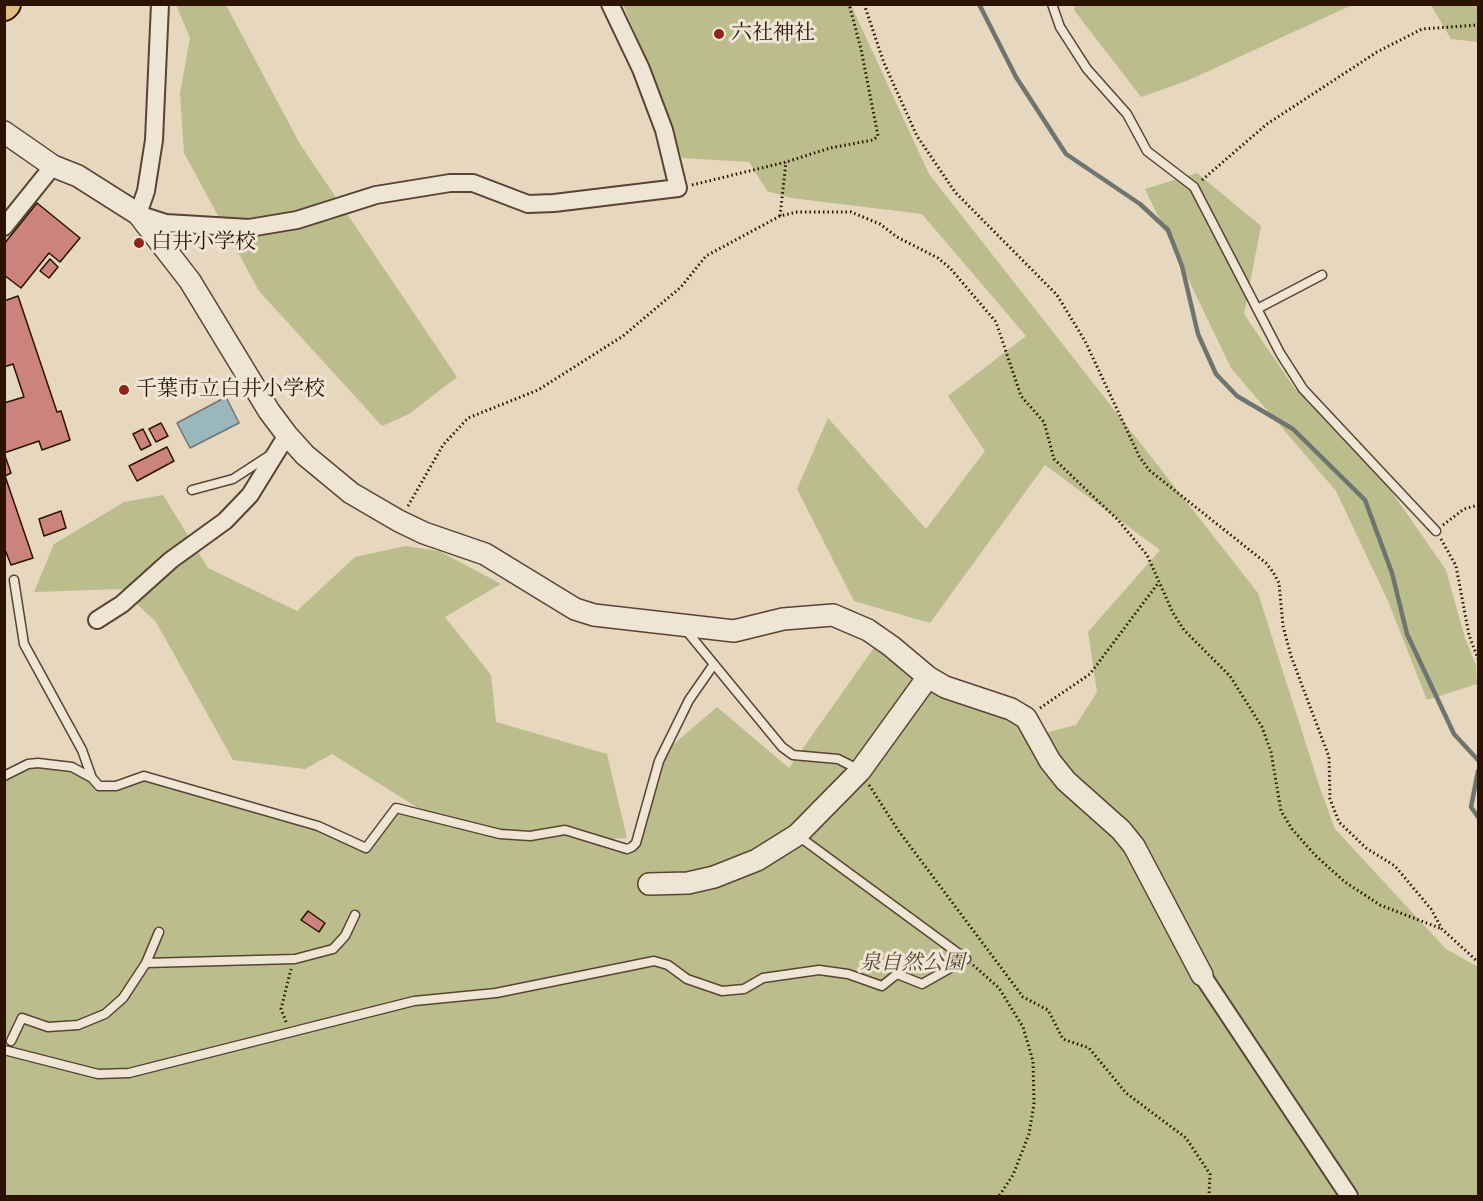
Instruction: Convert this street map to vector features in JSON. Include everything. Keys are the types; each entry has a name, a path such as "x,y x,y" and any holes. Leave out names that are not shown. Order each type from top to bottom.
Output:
{"street":[{"path":"138,214 146,191 154,140 160,4"},
{"path":"4,132 53,166 78,176 138,214 166,223 249,228 297,219 376,195 450,183 472,183 528,204 678,188 663,130 642,69 610,4"},
{"path":"4,227 53,166"},
{"path":"138,214 190,281 269,411 282,443 305,455 351,493 399,521 424,533 485,554 575,609 594,615 734,631 783,619 833,615 868,630 928,677 1026,718 1050,761 1066,781 1121,830 1134,846 1202,975 1349,1197"},
{"path":"97,620 122,604 171,560 225,521 250,495 282,443"},
{"path":"649,884 688,883 714,877 757,860 797,835 860,771 928,677"}],"lane":[{"path":"1052,4 1060,27 1087,69 1127,114 1147,151 1194,187 1280,353 1303,389 1436,531"},
{"path":"1257,309 1322,275"},
{"path":"192,490 233,479 282,443"},
{"path":"14,580 24,644 43,684 58,704 72,731 92,778 99,786 106,788 144,776 318,826 366,848 396,808 500,834 530,836 565,830 627,849 636,843 659,761 672,731 714,664"},
{"path":"681,625 782,747 793,755 838,759 860,771"},
{"path":"4,776 28,764 38,763 72,767 92,778"},
{"path":"4,1050 98,1074 129,1072 414,1002 496,993 654,961 668,964 687,979 723,991 744,989 764,978 819,970 848,974 882,986 897,974 922,984 966,958 797,835"},
{"path":"146,963 295,959 333,949 345,936 356,915"},
{"path":"11,1041 22,1018 48,1027 78,1025 105,1014 123,998 146,963 159,932"}],"path":[{"path":"678,188 786,162 830,147 873,140 878,136 861,49 849,4"},
{"path":"864,4 888,73 917,136 955,192 983,223 1035,270 1057,296 1085,341 1149,471 1266,563 1273,572 1279,583 1283,626 1291,656 1329,757 1330,799 1339,822 1366,848 1395,866 1431,909 1442,929 1479,962"},
{"path":"1194,187 1267,124 1377,52 1422,29 1479,25"},
{"path":"780,216 786,162"},
{"path":"399,521 443,446 468,418 538,390 623,336 681,287 706,256 780,216 797,212 851,212 880,224 950,268 996,322 1021,396 1044,422 1054,459 1148,555 1184,630 1230,676 1262,727 1271,752 1281,811 1292,829 1315,855 1345,882 1380,905 1442,929"},
{"path":"1479,505 1464,509 1436,531 1456,566 1469,635 1479,659"},
{"path":"1026,718 1090,674 1159,582"},
{"path":"860,771 898,830 1023,997 1048,1010 1063,1039 1089,1048 1126,1092 1186,1138 1210,1174 1209,1197"},
{"path":"966,958 999,988 1023,1027 1033,1061 1034,1104 1029,1134 1013,1175 999,1197"},
{"path":"295,959 281,1009 286,1022 297,1023 302,1030"}],"green space":[{"path":"1076,4 1352,5 1189,80 1141,97 1074,10"},
{"path":"176,5 226,5 300,144 457,377 409,414 382,426 259,291 184,153 180,93 190,38"},
{"name":"泉自然公園","path":"623,5 851,5 929,174 1258,593 1335,829 1446,949 1478,967 1478,1196 5,1196 5,776 35,766 69,769 104,790 144,780 316,828 363,850 397,812 442,823 332,754 305,769 233,760 156,622 121,589 34,592 54,544 124,502 163,495 208,568 297,611 355,557 405,546 439,551 501,584 445,617 491,675 496,722 607,754 627,838 597,840 625,851 634,852 638,849 668,749 717,707 789,768 876,645 1009,716 1029,737 1076,725 1097,692 1088,632 1160,550 1045,465 930,623 854,601 797,489 828,418 926,529 985,451 948,396 1026,336 922,214 791,198 767,191 749,162 682,158 651,69"},
{"path":"1431,5 1478,5 1478,42 1451,39"},
{"path":"1197,173 1261,226 1244,314 1293,386 1389,488 1446,570 1465,638 1476,665 1477,684 1427,700 1388,601 1336,491 1231,368 1145,189"}],"water":[{"path":"226,397 239,423 190,448 177,423"}],"building":[{"path":"37,203 80,238 60,262 49,253 21,288 4,275 4,244"},
{"path":"50,259 58,267 49,278 40,271"},
{"path":"18,296 57,412 61,411 70,440 42,450 39,441 4,453 4,403 24,397 13,364 4,367 4,301"},
{"path":"161,423 168,436 156,442 149,429"},
{"path":"143,429 151,445 141,450 133,434"},
{"path":"167,447 174,461 137,481 129,466"},
{"path":"4,453 11,473 5,476 33,558 11,565 4,547"},
{"path":"61,511 66,528 44,536 39,519"},
{"path":"308,911 325,923 319,932 301,920"}],"waterway":[{"path":"979,4 1016,77 1066,154 1140,204 1168,230 1182,266 1198,334 1216,374 1237,396 1293,429 1365,500 1392,573 1407,634 1454,734 1478,760"},
{"path":"1478,771 1471,807 1478,817"}],"place":[{"name":"六社神社","path":"719,34"},
{"name":"白井小学校","path":"139,243"},
{"name":"千葉市立白井小学校","path":"124,390"}]}
